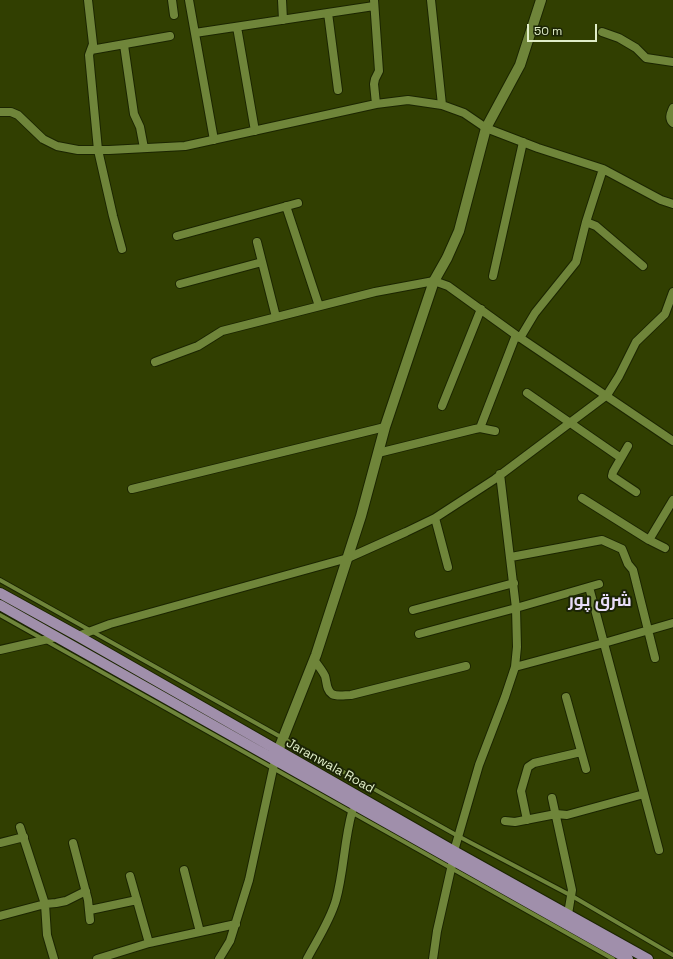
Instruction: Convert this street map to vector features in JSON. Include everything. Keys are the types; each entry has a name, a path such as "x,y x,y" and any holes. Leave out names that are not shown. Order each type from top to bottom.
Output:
{"main road":[{"name":"Jaranwala Road","path":"0,593 78,636 275,760"},
{"name":"Jaranwala Road","path":"0,605 628,959"},
{"name":"Jaranwala Road","path":"453,860 568,914 648,959"}],"street":[{"path":"88,0 93,44 89,55 98,150 122,249"},
{"path":"172,0 174,15"},
{"path":"189,0 214,140"},
{"path":"282,0 283,20"},
{"path":"349,0 350,10"},
{"path":"431,0 442,105"},
{"path":"219,959 230,941 249,880 275,760 314,660 348,558 385,427 434,281 448,258 459,231 486,128 520,65 541,0"},
{"path":"195,33 350,10 374,3 379,71 374,84 376,104"},
{"path":"328,13 338,90"},
{"path":"236,27 255,131"},
{"path":"602,32 619,38 636,48 646,58 673,62"},
{"path":"91,50 170,36"},
{"path":"124,45 134,114 140,127 144,148"},
{"path":"0,112 11,112 18,116 43,139 57,146 78,150 98,150 185,146 376,104 408,100 442,105 464,113 486,128 603,169 661,200 673,204"},
{"path":"673,108 670,116 673,122"},
{"path":"493,276 523,142"},
{"path":"480,428 518,336 576,262 586,222 603,169"},
{"path":"177,236 298,203"},
{"path":"286,206 319,306"},
{"path":"586,222 596,226 643,266"},
{"path":"257,242 276,317"},
{"path":"180,284 262,262"},
{"path":"155,362 198,346 222,331 375,292 434,281 448,286 518,336 673,441"},
{"path":"78,636 348,558 435,518 570,424 607,395 619,376 636,342 665,314 673,292"},
{"path":"442,406 481,309"},
{"path":"527,393 621,458"},
{"path":"132,489 385,427"},
{"path":"378,453 480,428 495,431"},
{"path":"628,446 612,476 636,492"},
{"path":"433,959 437,931 458,836 479,765 515,667 517,646 516,608 500,474"},
{"path":"582,498 649,540 665,548"},
{"path":"649,540 673,500"},
{"path":"435,518 448,567"},
{"path":"511,557 602,540 620,548 628,564 633,570 655,658"},
{"path":"413,610 514,583"},
{"path":"420,634 599,584"},
{"path":"589,587 659,850"},
{"path":"515,667 673,623"},
{"path":"0,650 57,637"},
{"path":"314,660 323,672 329,690 332,694 338,696 351,695 466,666"},
{"path":"566,697 586,769"},
{"path":"527,820 521,791 528,767 534,763 581,752"},
{"path":"505,821 515,822 556,814 567,815 644,794"},
{"path":"552,798 572,890 568,914"},
{"path":"307,959 335,902 341,880 348,827 352,812"},
{"path":"20,827 46,904 47,936 54,959"},
{"path":"0,843 24,837"},
{"path":"73,843 86,891 90,910 90,920"},
{"path":"184,870 200,932"},
{"path":"130,876 149,943"},
{"path":"0,916 46,904 56,903 86,891"},
{"path":"90,910 137,900"},
{"path":"97,959 149,943 236,924"}],"lane":[{"path":"0,580 458,836 572,896 673,955"},
{"path":"0,615 44,640 275,760 352,812 453,860 613,959"}],"district":[{"name":"شرق پور","path":"600,601"}]}
